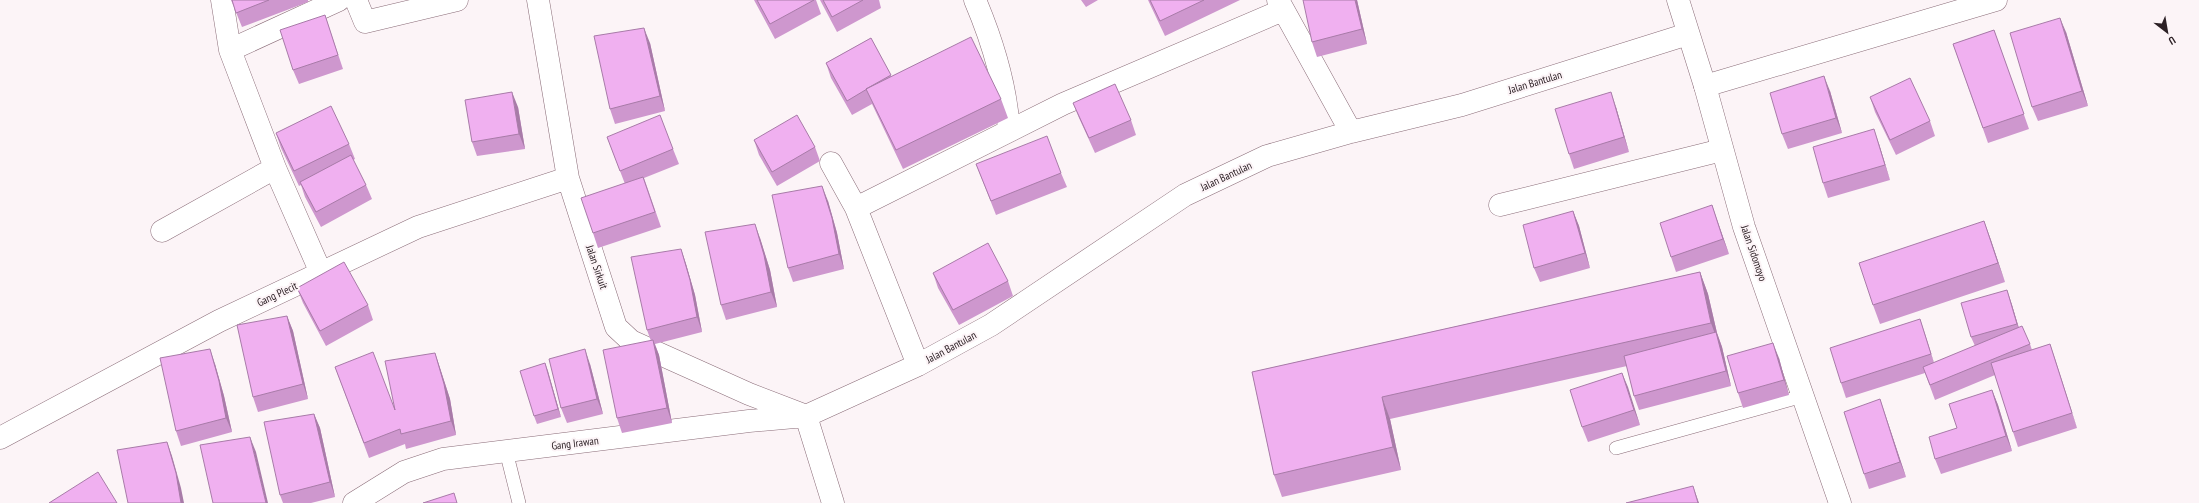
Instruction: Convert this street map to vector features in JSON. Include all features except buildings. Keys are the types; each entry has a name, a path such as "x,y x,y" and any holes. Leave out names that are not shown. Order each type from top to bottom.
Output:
{"street":[{"path":"222,0 230,50 275,168 321,273"},
{"path":"230,50 339,0"},
{"path":"356,0 365,22 457,0"},
{"name":"Jalan Sirkuit","path":"538,0 568,178 616,327 631,341 750,394 806,416"},
{"path":"975,0 999,74 1008,112 1009,130"},
{"name":"Jalan Sidomoyo","path":"1678,0 1705,86 1744,227 1840,503"},
{"path":"1705,86 1996,0"},
{"path":"856,208 1063,104 1280,5 1351,132"},
{"name":"Jalan Bantulan","path":"806,416 918,365 991,325 1186,195 1267,156 1351,132 1462,105 1688,34"},
{"path":"1500,205 1722,150"},
{"path":"831,163 856,208 918,365"},
{"path":"162,231 275,168"},
{"name":"Gang Plecit","path":"0,438 219,321 418,227 568,178"},
{"path":"806,416 833,503"},
{"name":"Gang Irawan","path":"354,503 404,472 444,460 749,421 806,416"}],"lane":[{"path":"1616,448 1803,396"},
{"path":"506,451 519,503"}]}
